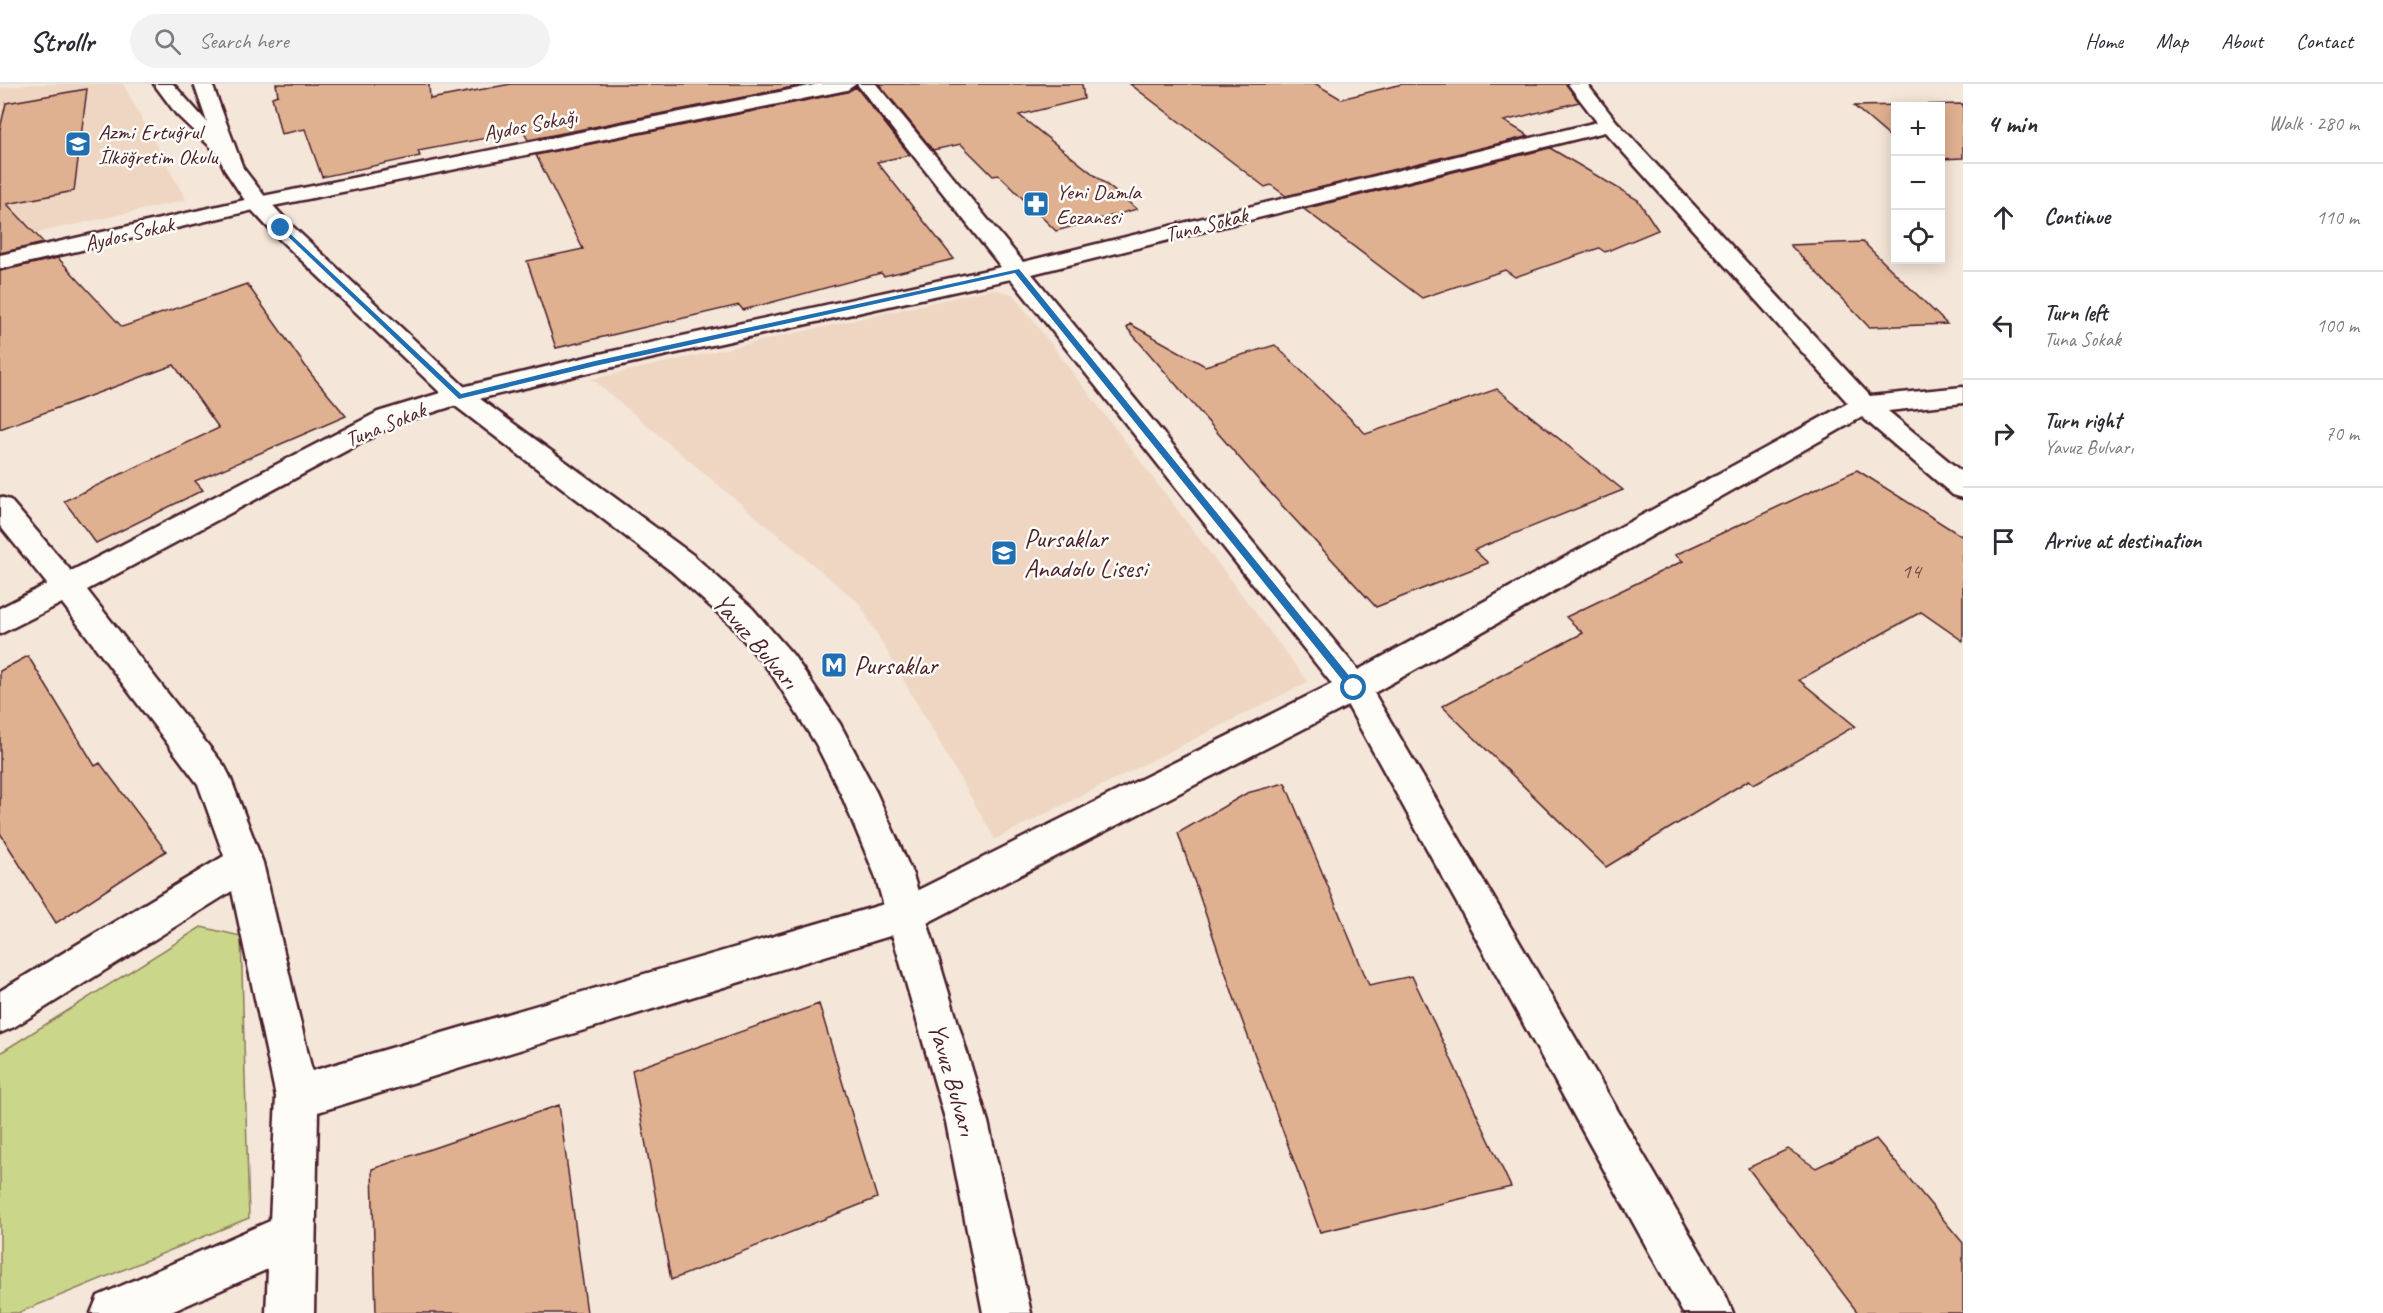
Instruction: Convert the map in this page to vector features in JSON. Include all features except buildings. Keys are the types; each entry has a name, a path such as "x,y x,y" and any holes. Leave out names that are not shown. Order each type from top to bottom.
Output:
{"street":[{"name":"Yavuz Bulvarı","path":"163,84 184,111 225,152 258,203 325,271 459,396 682,563 741,616 782,664 828,734 858,792 894,875 967,1122 1007,1313"},
{"name":"Yavuz Bulvarı","path":"203,84 225,152"},
{"name":"Aydos Sokağı","path":"258,203 847,84"},
{"path":"866,84 1354,688 1709,1313"},
{"path":"1577,84 1609,125 1863,405 1963,488"},
{"name":"Tuna Sokak","path":"0,622 387,418 459,396 595,363 1016,271 1609,125"},
{"name":"Aydos Sokak","path":"0,262 258,203"},
{"path":"297,1097 906,915 1354,688 1863,405 1963,395"},
{"path":"0,507 68,588 213,777 245,863 297,1097 290,1313"},
{"path":"0,1013 245,863"},
{"path":"116,1313 292,1235"}],"shaded area":[{"name":"Azmi Ertuğrul İlköğretim Okulu","path":"34,84 123,84 186,200 0,241 0,88"},
{"name":"Pursaklar Anadolu Lisesi","path":"992,289 1013,294 1308,682 995,839 859,603 592,379"}],"green space":[{"path":"201,927 241,936 249,1218 18,1313 0,1313 0,1053"}],"place":[{"name":"Azmi Ertuğrul İlköğretim Okulu","path":"78,144"},
{"name":"Yeni Damla Eczanesi","path":"1036,204"},
{"name":"Pursaklar Anadolu Lisesi","path":"1004,553"},
{"name":"Pursaklar","path":"834,665"}],"route":[{"path":"281,228 459,396 595,363 1016,271 1354,688"}]}
